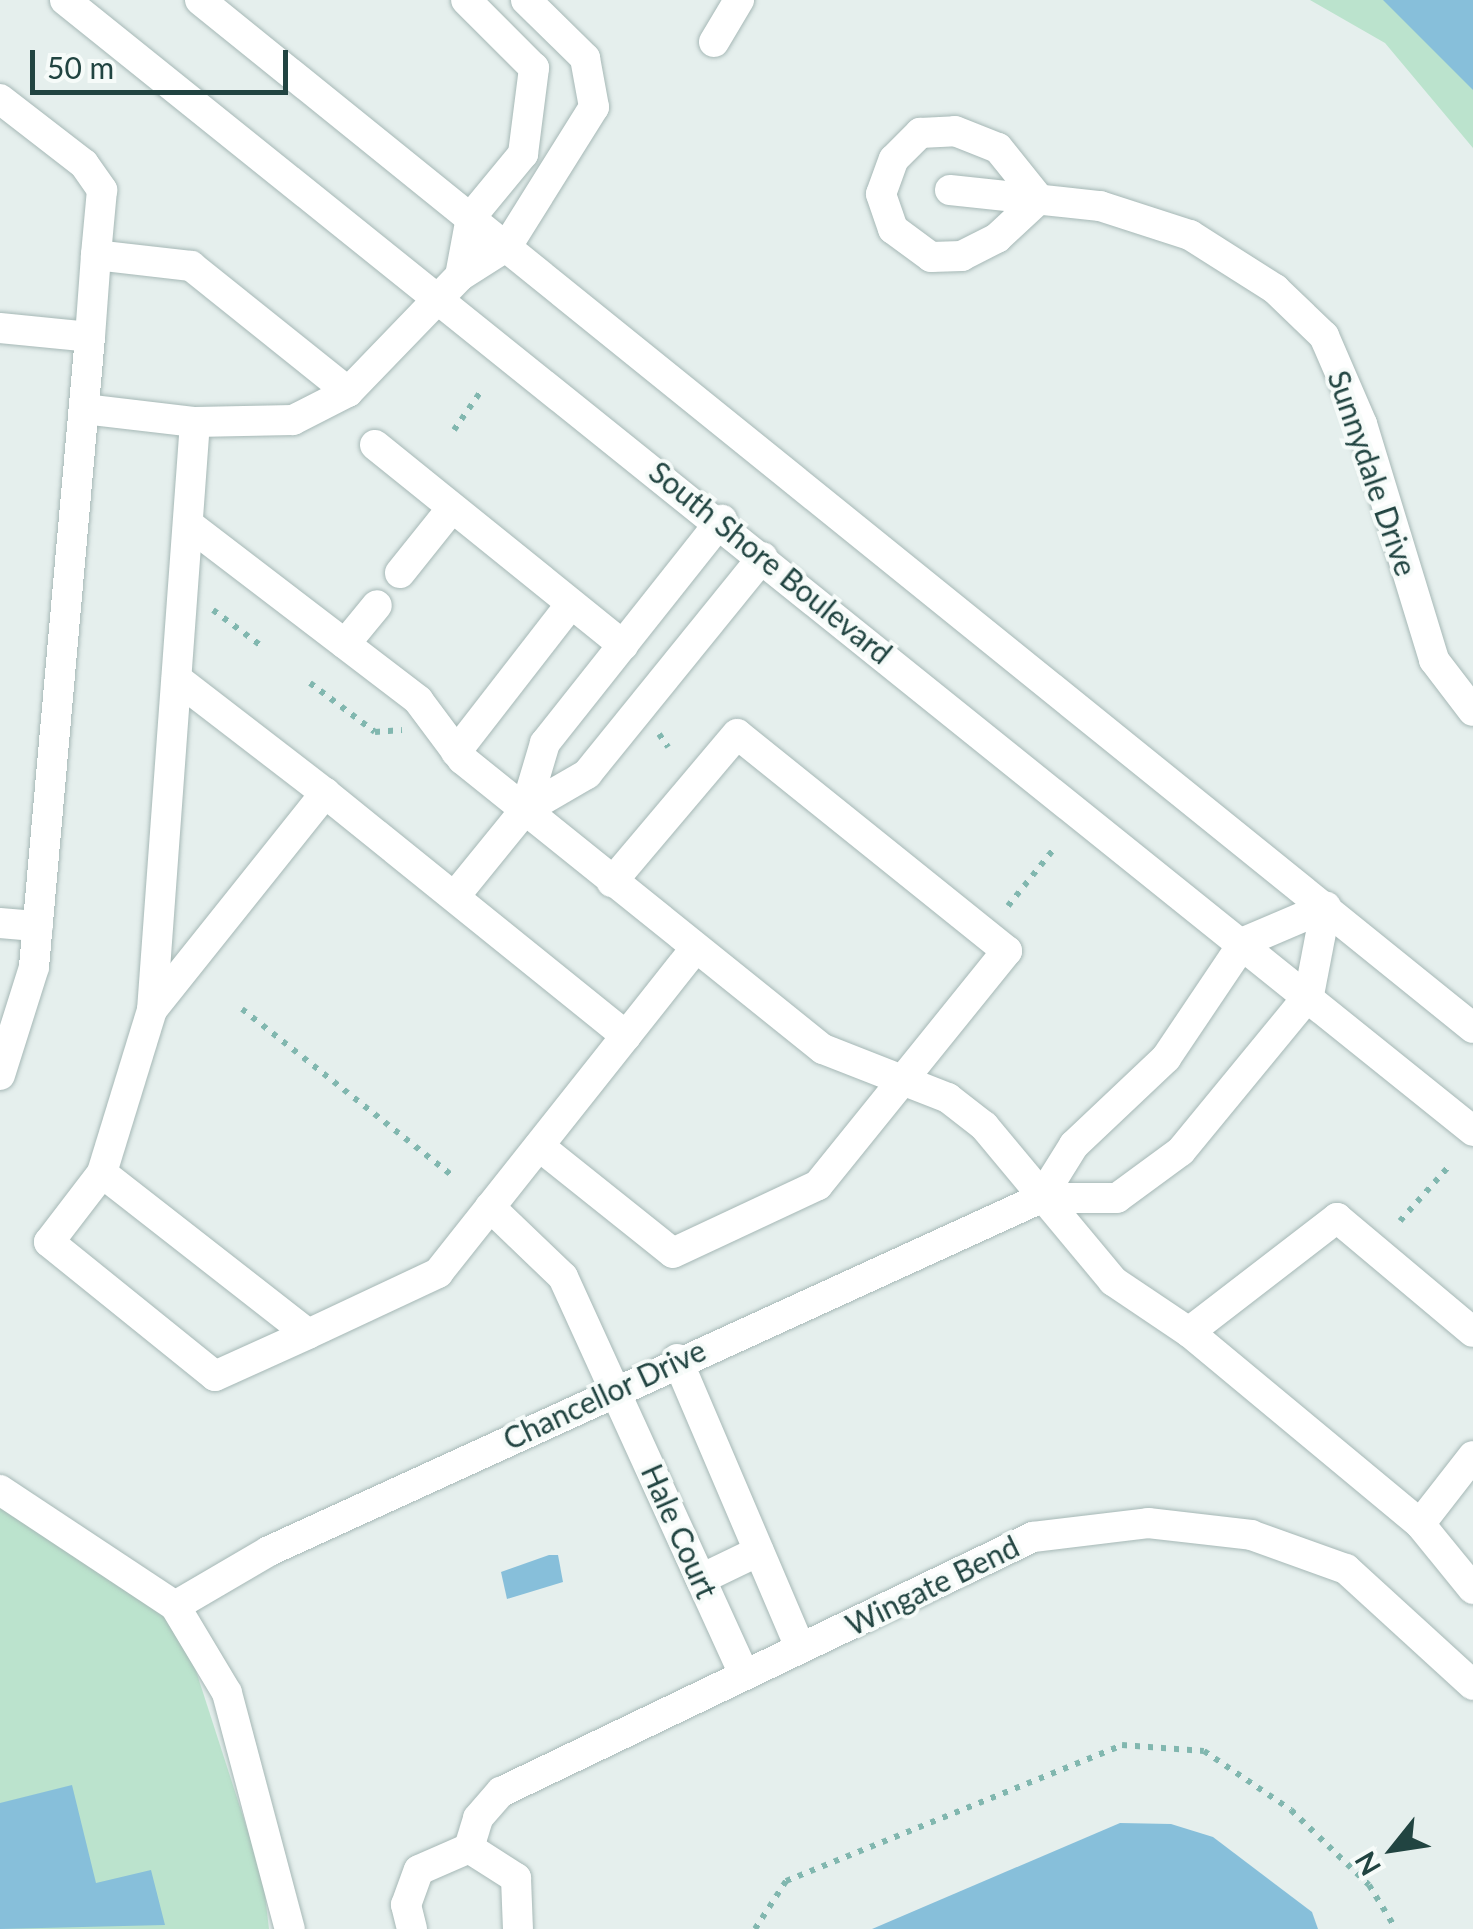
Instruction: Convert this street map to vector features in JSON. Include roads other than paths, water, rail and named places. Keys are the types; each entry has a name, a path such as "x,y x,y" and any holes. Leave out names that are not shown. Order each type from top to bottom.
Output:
{"street":[{"name":"South Shore Boulevard","path":"65,0 451,288 763,556 1473,1131"},
{"path":"200,0 1473,1028"},
{"path":"451,288 471,217 523,154 534,68 466,0"},
{"path":"84,409 196,422 293,420 348,392 451,288 507,246 594,108 585,58 526,0"},
{"path":"714,42 739,0"},
{"path":"0,99 84,164 102,190 38,926 0,1076"},
{"path":"956,131 998,148 1039,199 997,238 962,256 931,257 894,229 881,194 894,159 920,133 956,131"},
{"name":"Sunnydale Drive","path":"950,190 1100,206 1190,236 1274,289 1324,336 1362,424 1434,660 1473,711"},
{"path":"96,255 192,266 348,392"},
{"path":"0,328 90,337"},
{"path":"196,422 152,1010 102,1173 49,1242 215,1376 308,1334 438,1274 695,949"},
{"path":"375,445 623,645"},
{"path":"400,572 452,508"},
{"path":"455,896 524,810 546,743 722,520"},
{"path":"188,524 345,644 524,810 823,1049 902,1079 984,1126 1113,1281 1189,1332 1420,1524 1473,1589"},
{"path":"524,810 587,774 763,556"},
{"path":"345,644 376,604"},
{"path":"447,739 571,604"},
{"path":"176,679 455,896 626,1036"},
{"path":"539,1146 673,1253 818,1185 1006,951 738,734 612,882"},
{"path":"152,1010 325,793"},
{"path":"1041,1198 1074,1145 1166,1058 1244,942 1326,907"},
{"name":"Chancellor Drive","path":"175,1606 268,1550 676,1359 1041,1198 1118,1198 1181,1151 1309,996 1326,907"},
{"path":"0,922 38,926"},
{"path":"102,1173 308,1334"},
{"name":"Hale Court","path":"490,1207 563,1277 744,1674"},
{"path":"1189,1332 1337,1218 1473,1332"},
{"path":"676,1359 800,1648"},
{"path":"1420,1524 1473,1456"},
{"path":"0,1490 175,1606 228,1692 290,1929"},
{"name":"Wingate Bend","path":"470,1848 478,1818 501,1792 1032,1537 1148,1523 1250,1534 1346,1569 1473,1685"},
{"path":"702,1579 759,1551"},
{"path":"412,1929 406,1906 419,1870 470,1848 516,1878 518,1929"}],"water":[{"path":"1383,0 1473,0 1473,90"},
{"path":"558,1555 563,1582 507,1599 501,1572"},
{"path":"72,1785 96,1883 151,1870 165,1925 0,1929 0,1803"},
{"path":"1120,1823 1171,1824 1213,1837 1312,1912 1318,1929 872,1929"}]}
